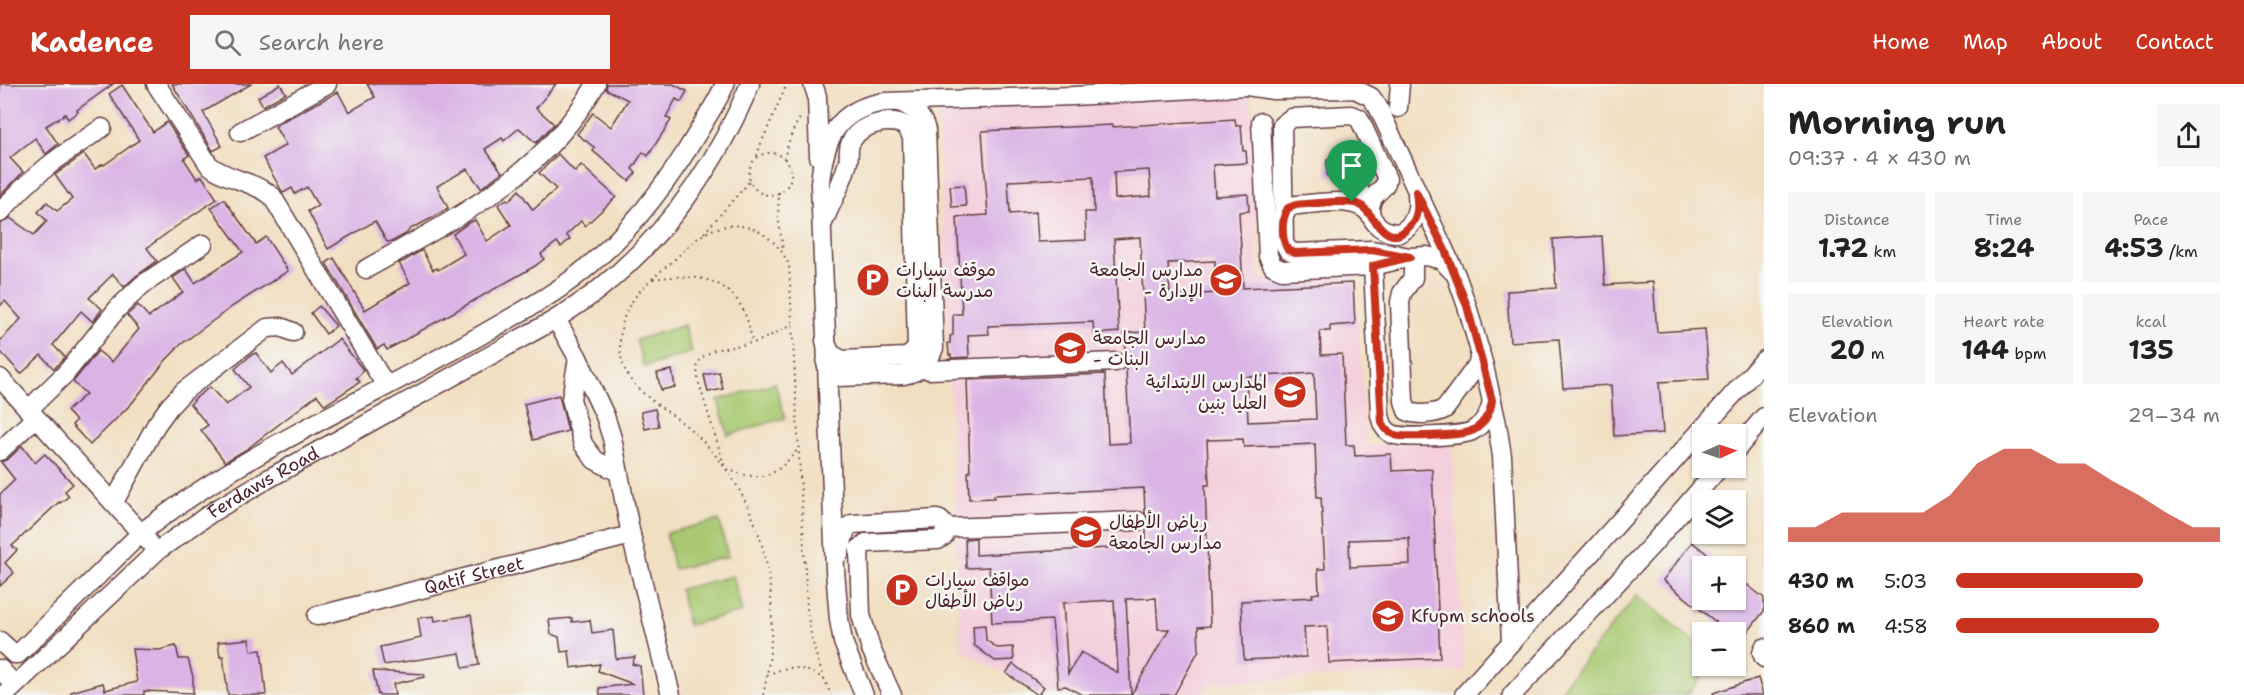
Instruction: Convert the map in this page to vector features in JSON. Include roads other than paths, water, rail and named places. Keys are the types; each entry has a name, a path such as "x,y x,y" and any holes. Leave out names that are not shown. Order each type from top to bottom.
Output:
{"street":[{"path":"156,84 208,165 218,173 264,189 272,196 386,386"},
{"path":"240,132 327,84"},
{"path":"366,268 474,207 507,185 536,159 572,120 596,84"},
{"path":"0,641 14,654 18,654 141,533 163,516 241,466 514,316 558,289 591,263 624,232 657,195 686,152 724,84"},
{"name":"Ferdaws Road","path":"10,690 157,551 214,511 556,319 597,290 633,259 676,212 702,176 723,141 750,84"},
{"path":"813,84 816,96 820,229 839,619 843,642 864,695"},
{"path":"1398,108 1400,84"},
{"path":"820,183 823,156 834,129 855,111 875,104 1073,96 1252,85 1273,90 1355,89 1367,93 1378,107 1456,275 1480,350 1502,456 1510,642"},
{"path":"826,363 829,372 836,377 912,374 928,362 934,348 928,141 920,115 908,105 899,102"},
{"path":"1370,214 1372,200 1386,185 1387,179 1359,118 1351,115 1291,118 1284,122 1281,129 1283,218 1284,243 1288,250 1291,252 1372,250 1411,257 1436,257 1456,275"},
{"path":"1261,122 1268,256 1273,266 1282,270 1373,266 1411,257"},
{"path":"820,229 848,161 849,146 857,133 873,124 895,123 906,126 912,137 917,348 910,356 905,357 842,360 831,354 825,341"},
{"path":"0,213 33,176 102,128"},
{"path":"1352,184 1358,188 1360,194 1359,198 1352,202"},
{"path":"1283,218 1292,206 1352,202 1363,206 1375,224 1386,232 1399,233 1406,230 1416,218 1418,203 1416,192"},
{"path":"0,451 118,308 142,285 203,244"},
{"path":"1411,257 1413,278 1402,293 1400,302 1404,401 1407,411 1417,414 1445,409 1479,364 1480,350"},
{"path":"1373,266 1380,415 1385,429 1402,436 1470,432 1486,417 1492,400"},
{"path":"556,319 579,358 605,416 671,695"},
{"path":"114,502 156,425 184,391 267,328 281,327 293,332"},
{"path":"579,358 571,399 583,444 595,460 618,472"},
{"path":"1464,695 1764,360"},
{"path":"923,367 929,370 1116,362"},
{"path":"0,378 157,551"},
{"path":"1746,438 1764,417"},
{"path":"1512,695 1651,546 1710,478"},
{"path":"835,570 846,529 852,524 937,519 943,522 946,528 944,536 938,540 866,543 859,549 861,615 871,649 892,695"},
{"path":"946,528 1138,521"},
{"name":"Qatif Street","path":"317,616 632,536"},
{"path":"1764,648 1762,653 1764,658"},
{"path":"0,669 10,690"}],"place":[{"name":"موقف سيارات مدرسة البنات","path":"873,280"},
{"name":"مدارس الجامعة - الإدارة","path":"1226,280"},
{"name":"مدارس الجامعة - البنات","path":"1070,348"},
{"name":"المدارس الابتدائية العليا بنين","path":"1290,392"},
{"name":"رياض الأطفال مدارس الجامعة","path":"1086,532"},
{"name":"مواقف سيارات رياض الأطفال","path":"902,590"},
{"name":"Kfupm schools","path":"1388,616"}]}
